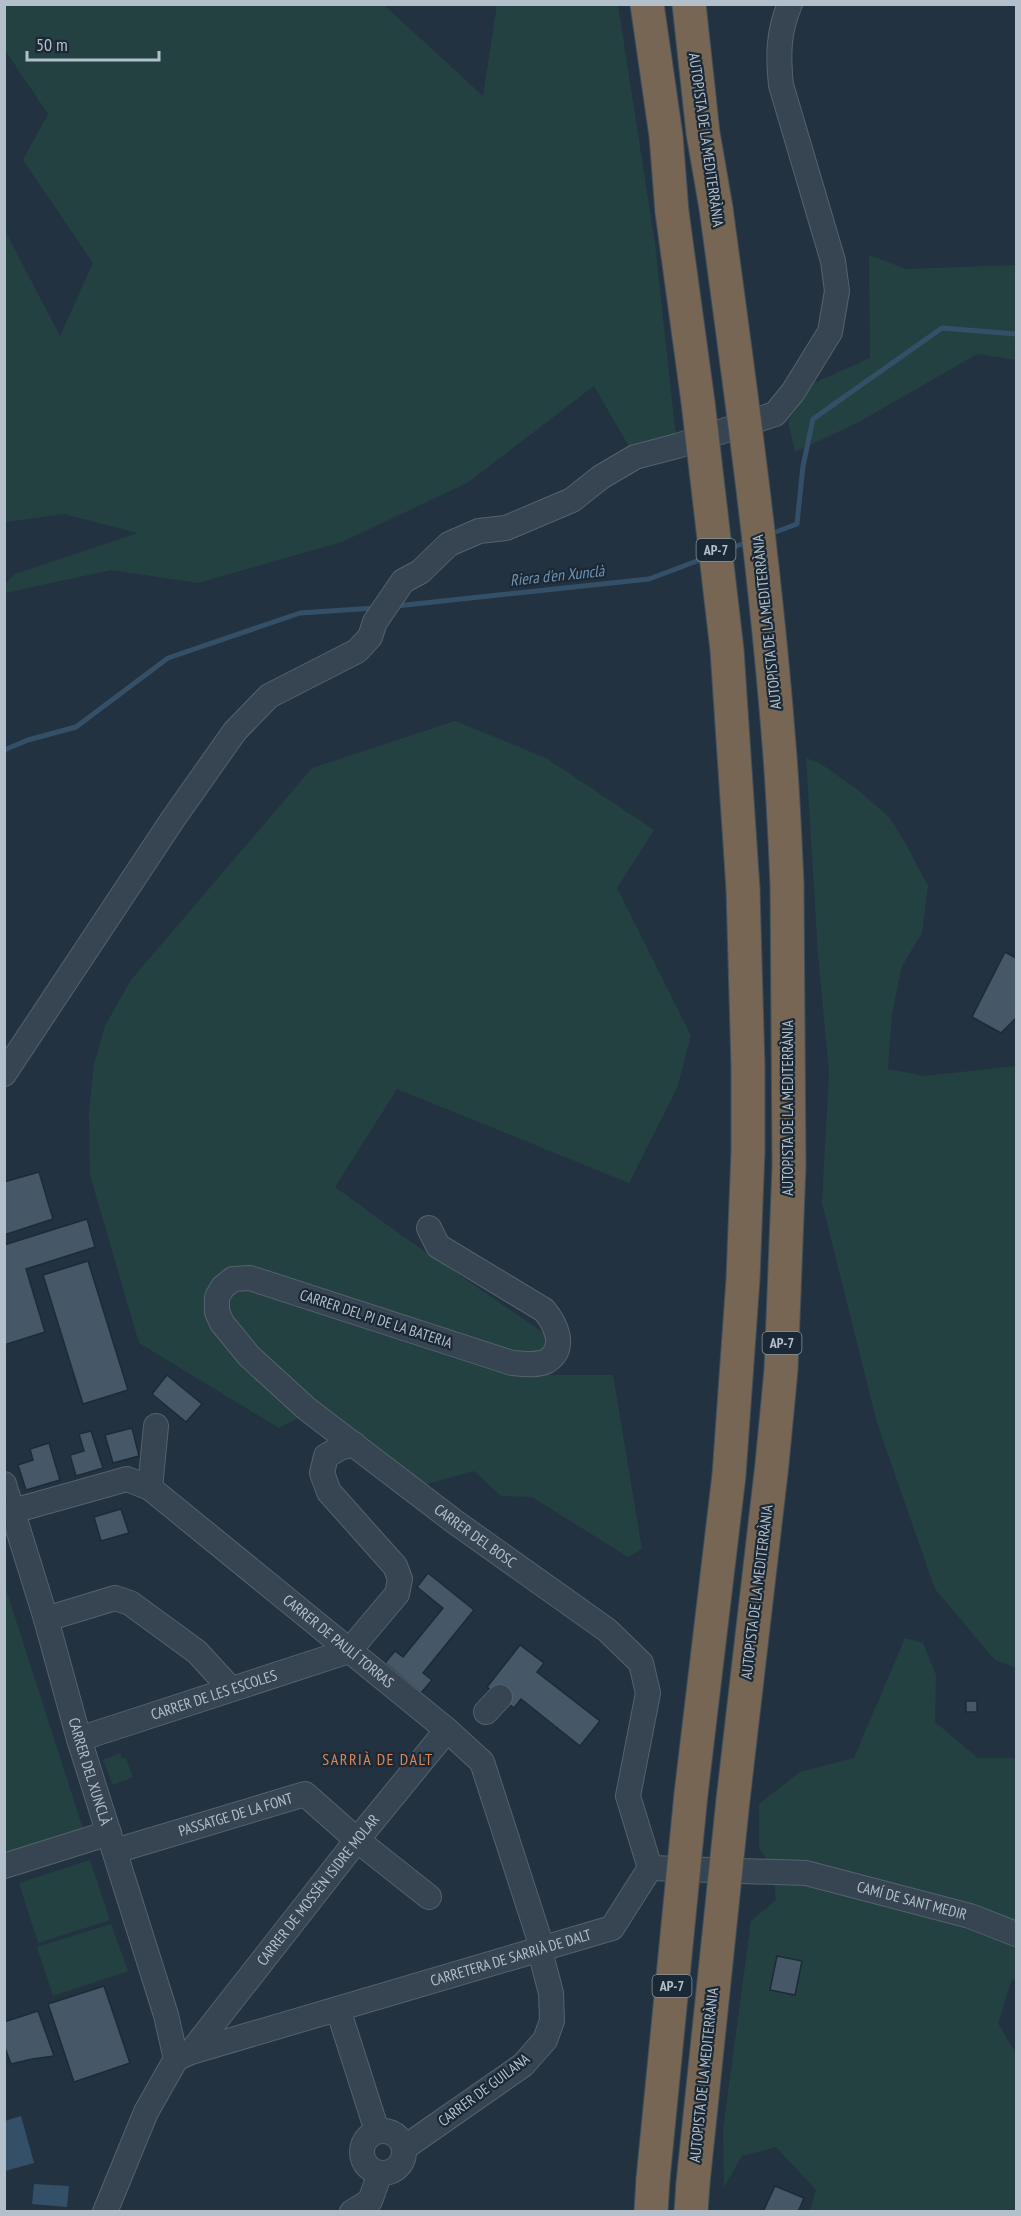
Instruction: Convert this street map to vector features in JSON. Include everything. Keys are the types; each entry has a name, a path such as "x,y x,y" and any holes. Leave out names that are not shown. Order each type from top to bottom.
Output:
{"highway":[{"name":"AP-7","path":"647,4 666,136 672,212 699,402 727,650 743,889 748,1079 743,1279 729,1475 691,1794 651,2211"},
{"name":"AUTOPISTA DE LA MEDITERRÀNIA","path":"689,4 703,133 716,208 747,438 768,622 779,745 787,884 789,1166 781,1370 692,2197"}],"street":[{"path":"4,1074 173,819 229,740 270,696 357,651 370,637 375,622 403,581 420,572 449,544 479,531 506,528 533,518 572,500 601,477 635,457 677,446 775,414 789,398 830,332 837,291 834,261 781,85 779,35 790,4"},
{"name":"CARRER DEL PI DE LA BATERIA","path":"354,1444 307,1409 232,1338 217,1312 217,1297 223,1287 233,1279 250,1278 512,1363 532,1364 547,1361 558,1344 558,1331 544,1310 438,1246 429,1228"},
{"path":"150,1488 156,1426"},
{"path":"349,1651 397,1594 400,1579 395,1566 329,1492 322,1473 326,1456 340,1448 354,1444"},
{"name":"CARRER DEL BOSC","path":"354,1444 455,1522 607,1630 641,1663 648,1693 628,1796 650,1868"},
{"name":"CARRER DE PAULÍ TORRAS","path":"13,1511 127,1479 150,1488 447,1730 482,1762 540,1941 540,1951"},
{"name":"CARRER DEL XUNCLÀ","path":"4,1484 46,1619 79,1739 166,2015 183,2056"},
{"path":"46,1619 115,1598 130,1603 197,1652 231,1689"},
{"name":"CARRER DE LES ESCOLES","path":"79,1739 349,1651"},
{"name":"CARRER DE MOSSÈN ISIDRE MOLAR","path":"183,2056 447,1730"},
{"name":"PASSATGE DE LA FONT","path":"112,1842 305,1794 357,1840 429,1897"},
{"path":"4,1866 112,1842"},
{"name":"CAMÍ DE SANT MEDIR","path":"650,1868 806,1873 970,1916 1017,1934"},
{"name":"CARRETERA DE SARRIÀ DE DALT","path":"183,2056 612,1928 650,1868"},
{"name":"CARRER DE GUILANA","path":"404,2148 522,2065 545,2040 552,2020 551,1993 540,1951"},
{"path":"338,2009 377,2131"},
{"path":"105,2211 146,2112 183,2056"},
{"path":"377,2131 389,2131 399,2138 404,2148 402,2162 393,2171 380,2173 367,2167 361,2153 365,2139 377,2131"},
{"path":"352,2211 370,2201 380,2173"}],"green space":[{"path":"5,5 384,5 483,96 497,5 618,5 655,244 677,446 635,457 594,386 467,483 342,542 198,583 111,570 5,593 5,584 15,574 138,533 64,514 5,522 4,229 60,336 93,263 23,160 48,114 5,50"},
{"path":"869,255 906,269 1016,265 1016,360 977,354 859,422 795,452 788,421 814,383 870,358"},
{"path":"455,721 546,758 654,830 617,888 691,1036 677,1088 629,1183 397,1089 335,1187 548,1336 545,1375 613,1375 642,1549 628,1557 532,1497 501,1496 474,1471 423,1485 320,1406 279,1428 139,1343 90,1175 89,1111 94,1064 105,1026 131,980 312,768"},
{"path":"806,758 821,764 859,791 890,818 928,886 922,933 902,966 892,1013 888,1069 924,1076 1016,1066 1016,1668 995,1660 935,1589 877,1423 822,1203 829,1072 818,954"},
{"path":"4,1583 84,1832 4,1858"},
{"path":"905,1638 923,1643 936,1675 935,1722 978,1758 1016,1758 1016,1980 1012,1979 998,2023 1016,2054 1016,2211 810,2211 816,2190 776,2147 742,2156 724,2187 723,2130 751,1921 776,1900 773,1868 759,1848 759,1804 800,1772 854,1758"},
{"path":"120,1753 122,1758 126,1758 133,1777 113,1785 103,1760"},
{"path":"90,1860 110,1920 38,1943 19,1883"},
{"path":"111,1924 128,1971 53,1996 37,1947"}],"water":[{"path":"21,2116 34,2163 5,2171 5,2121"},
{"path":"34,2184 69,2186 67,2207 32,2204"}],"building":[{"path":"1005,952 1016,958 1016,1018 1001,1033 972,1017"},
{"path":"39,1172 53,1219 4,1235 4,1182"},
{"path":"87,1219 95,1247 26,1269 45,1332 4,1345 4,1245"},
{"path":"88,1261 128,1390 83,1404 43,1275"},
{"path":"167,1375 202,1404 186,1422 152,1394"},
{"path":"132,1428 139,1456 113,1463 105,1435"},
{"path":"91,1431 103,1468 76,1476 70,1455 84,1451 79,1434"},
{"path":"49,1443 60,1480 26,1490 18,1465 33,1460 30,1449"},
{"path":"121,1509 129,1533 101,1541 94,1517"},
{"path":"428,1573 474,1610 423,1673 432,1680 421,1693 385,1663 395,1651 403,1657 443,1608 417,1587"},
{"path":"520,1645 544,1663 537,1672 600,1721 580,1746 521,1699 514,1708 487,1687"},
{"path":"966,1701 977,1701 977,1712 966,1712"},
{"path":"777,1956 802,1961 795,1995 770,1990"},
{"path":"104,1986 130,2063 74,2082 48,2004"},
{"path":"38,2011 54,2056 11,2064 4,2045 4,2022"},
{"path":"775,2186 804,2198 798,2212 763,2212"}],"waterway":[{"name":"Riera d'en Xunclà","path":"770,534 797,524 803,466 813,419 942,328 1016,334"},
{"name":"Riera d'en Xunclà","path":"725,550 748,542"},
{"name":"Riera d'en Xunclà","path":"396,606 649,579 705,558"},
{"name":"Riera d'en Xunclà","path":"4,750 28,740 76,727 168,658 300,613 375,608"}],"district":[{"name":"SARRIÀ DE DALT","path":"378,1759"}]}
